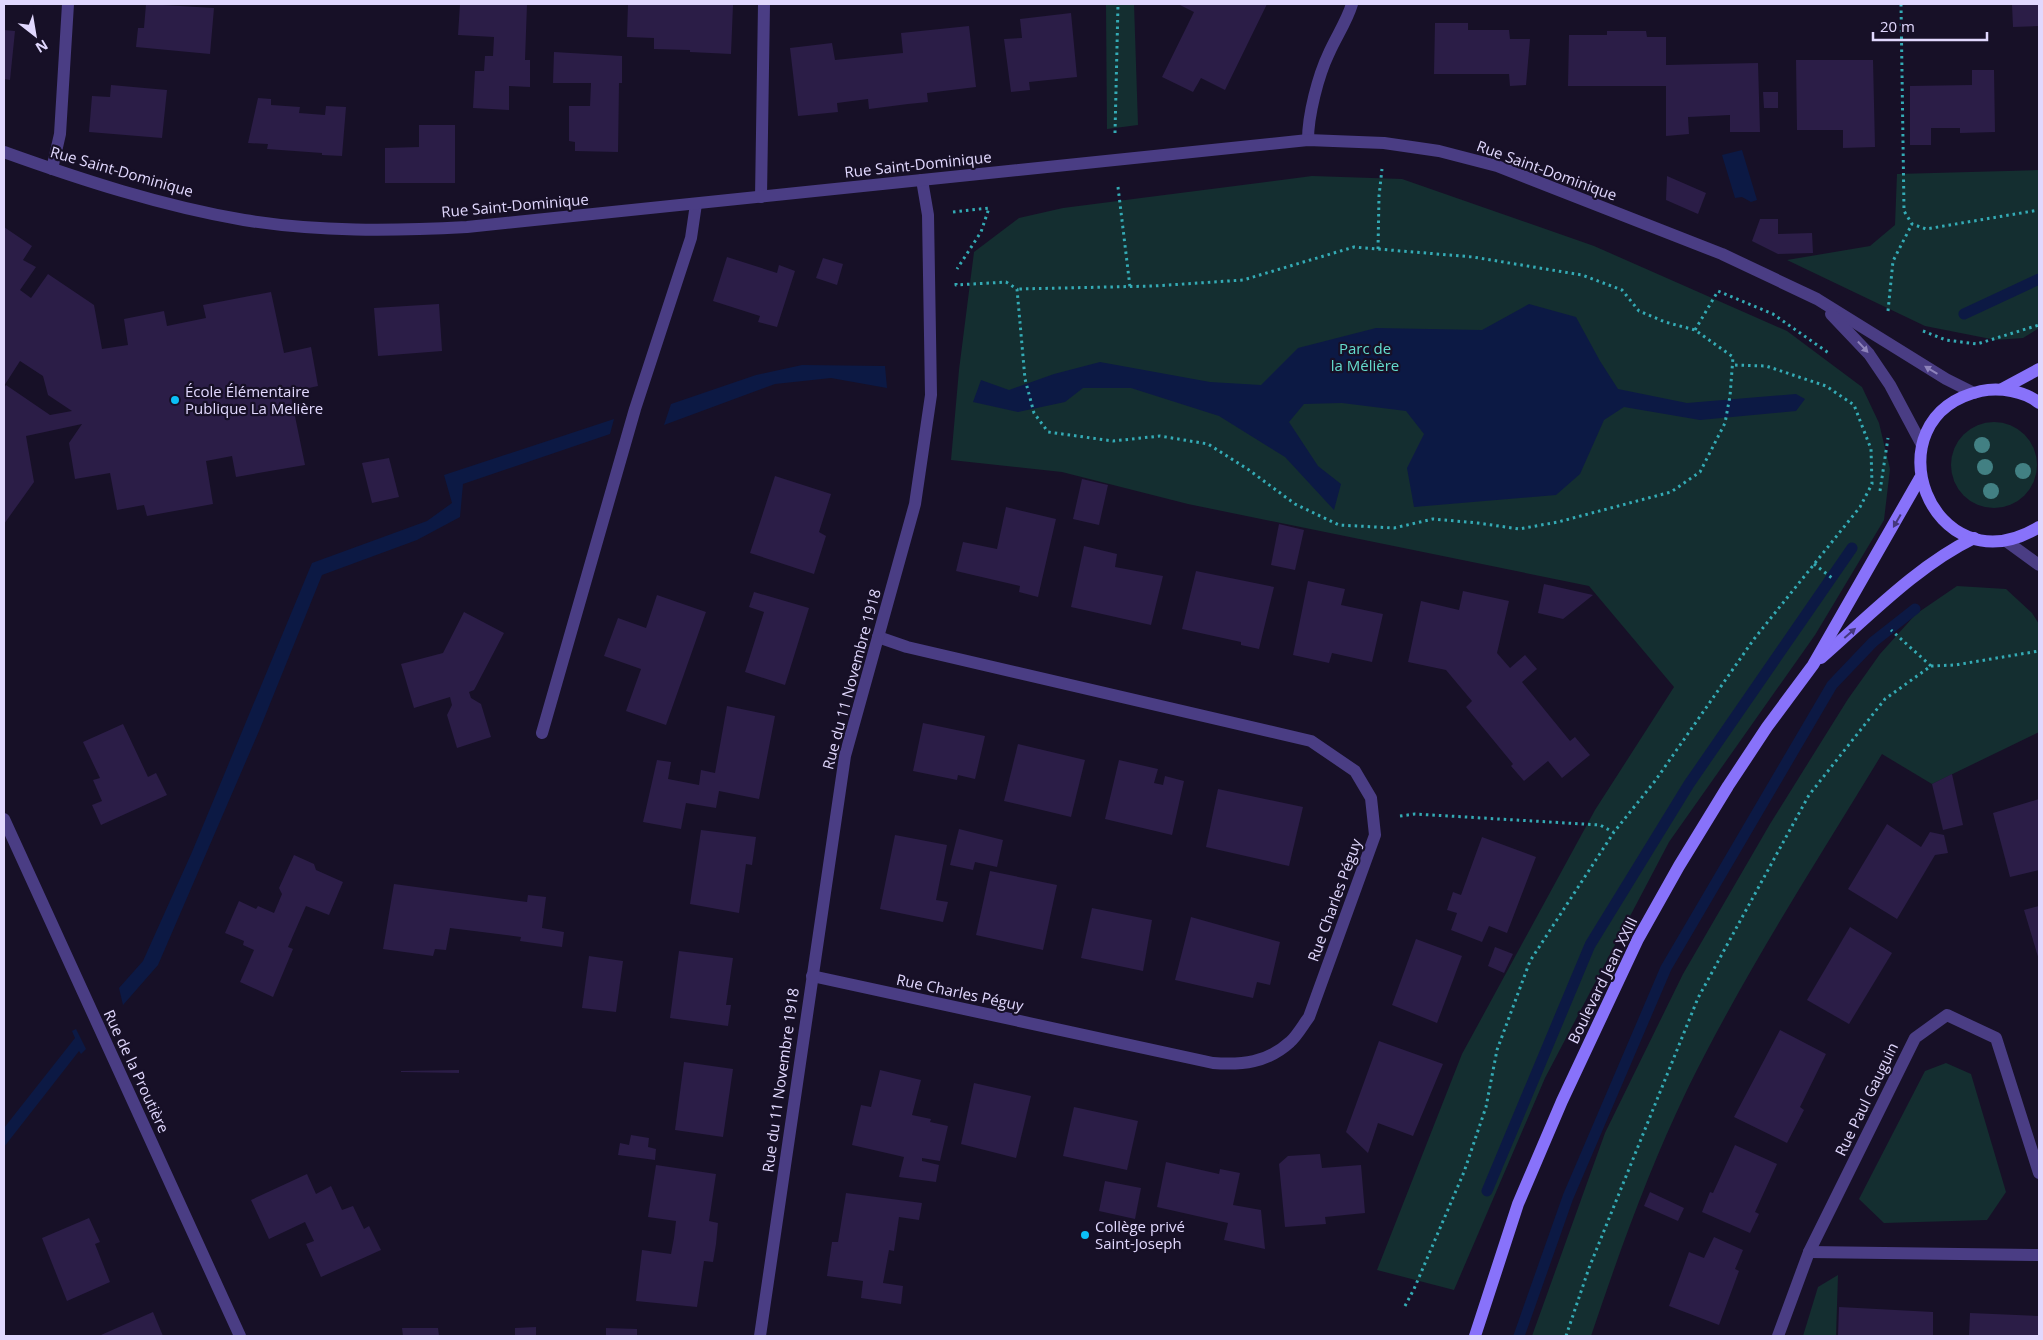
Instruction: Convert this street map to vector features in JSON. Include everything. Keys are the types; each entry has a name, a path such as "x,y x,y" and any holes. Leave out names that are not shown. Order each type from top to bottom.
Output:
{"main road":[{"path":"2002,390 2039,368"},
{"path":"2039,403 2020,393 1988,389 1974,392 1956,400 1941,412 1930,427 1922,445 1920,461 1920,478 1927,498 1939,516 1955,530 1974,538 2006,541 2026,535 2039,527"},
{"path":"1813,665 1920,478"},
{"path":"1813,665 1929,565 1952,549 1974,538"},
{"name":"Boulevard Jean XXIII","path":"1475,1336 1518,1204 1562,1101 1638,939 1679,866 1728,786 1767,727 1813,665"}],"street":[{"path":"52,169 60,134 68,4"},
{"path":"761,197 764,4"},
{"path":"1308,140 1308,123 1328,55 1350,12 1352,4"},
{"name":"Rue Saint-Dominique","path":"4,152 121,191 245,220 319,228 398,230 468,227 1308,140 1384,143 1439,151 1497,166 1722,254 1817,299 1946,379 1974,392"},
{"name":"Rue du 11 Novembre 1918","path":"760,1336 845,756 915,504 931,395 928,215 922,180"},
{"path":"542,733 635,409 690,238 696,204"},
{"name":"Rue Saint-Dominique","path":"1817,299 1869,354 1890,385 1922,445"},
{"path":"2006,541 2039,565"},
{"name":"Rue Charles Péguy","path":"812,976 1213,1063 1237,1065 1262,1060 1290,1042 1309,1017 1376,835 1371,798 1355,771 1311,741 908,646 878,637"},
{"name":"Rue de la Proutière","path":"4,819 240,1336"},
{"name":"Rue Paul Gauguin","path":"1778,1336 1809,1252 1915,1038 1947,1015 1996,1038 2039,1173"},
{"path":"1809,1252 2039,1255"}],"path":[{"path":"1900,4 1904,211 1912,224 1926,229 2039,210"},
{"path":"1378,249 1378,196 1384,143"},
{"path":"928,215 989,208 981,232 958,267 956,285 1006,282 1017,289 1154,286 1243,280 1354,247 1473,257 1582,275 1622,290 1639,311 1665,322 1695,330 1733,357 1730,396 1725,422 1700,472 1671,492 1558,522 1519,529 1432,519 1394,528 1339,524 1295,504 1249,470 1208,444 1160,436 1113,441 1048,432 1034,413 1026,379 1017,289"},
{"path":"1884,342 1893,261 1912,224"},
{"path":"1695,330 1718,291 1773,314 1846,366 1869,354"},
{"path":"1921,331 1946,340 1977,344 2039,325"},
{"path":"1405,1306 1464,1172 1486,1107 1496,1050 1530,961 1614,832 1655,781 1754,639 1860,507 1872,484 1871,449 1854,404 1826,386 1766,366 1733,366"},
{"path":"1879,499 1888,439 1886,430"},
{"path":"1814,564 1837,582"},
{"path":"1894,633 1931,666"},
{"path":"1566,1336 1590,1268 1698,998 1809,795 1885,699 1931,666 1955,665 2039,651"},
{"path":"1374,819 1415,814 1600,824 1614,832"}],"green space":[{"path":"1106,4 1134,4 1138,125 1107,129"},
{"path":"2039,170 2039,328 2023,338 1996,340 1925,326 1787,260 1870,246 1895,225 1897,174"},
{"name":"Parc de la Mélière","path":"1312,176 1402,179 1594,246 1787,331 1862,387 1879,423 1890,469 1884,520 1815,635 1669,842 1545,1078 1454,1290 1377,1270 1462,1054 1595,810 1674,687 1589,586 1188,504 1062,472 951,460 959,370 974,252 1019,218 1063,208"},
{"path":"1994,422 2011,425 2025,434 2034,448 2037,465 2034,482 2025,496 2011,505 1994,508 1977,505 1963,496 1954,482 1951,465 1954,448 1963,434 1977,425"},
{"path":"1957,586 2006,589 2032,613 2039,624 2039,732 1932,784 1882,754 1756,962 1687,1090 1635,1212 1591,1336 1532,1336 1605,1133 1683,974 1770,824 1848,699 1880,654 1916,614"},
{"path":"1946,1063 1971,1074 2006,1192 1987,1220 1884,1223 1859,1199 1925,1071"},
{"path":"1838,1275 1836,1336 1803,1336 1818,1287"}],"water":[{"path":"1742,150 1757,200 1751,202 1742,197 1735,198 1722,155"},
{"path":"1529,304 1576,317 1618,389 1687,403 1796,394 1805,399 1796,411 1700,420 1624,407 1604,420 1580,474 1556,495 1414,507 1407,468 1424,434 1406,411 1342,403 1304,404 1289,422 1318,466 1341,484 1334,510 1285,457 1219,416 1131,388 1083,388 1065,402 1018,412 973,402 981,380 1009,390 1054,374 1100,362 1210,382 1261,385 1298,348 1376,328 1482,330"},
{"path":"802,365 885,366 887,388 831,378 775,384 664,425 671,404 756,375"},
{"path":"614,419 610,434 463,484 460,517 417,540 322,575 259,731 158,965 123,1005 119,988 143,961 192,852 312,563 427,521 452,503 444,475"},
{"path":"76,1029 86,1049 81,1054 79,1051 4,1147 4,1128 75,1038 72,1031"}],"building":[{"path":"146,4 214,8 210,54 136,47 138,28 144,28"},
{"path":"460,4 527,4 525,60 530,60 530,87 509,86 509,110 473,108 475,71 484,71 485,56 493,56 494,37 458,35"},
{"path":"628,4 733,5 731,54 654,49 654,38 627,37"},
{"path":"1178,4 1267,4 1225,90 1201,78 1193,92 1162,77 1194,12"},
{"path":"2012,4 2039,4 2039,26 2013,27"},
{"path":"1071,13 1077,77 1029,82 1030,90 1011,92 1004,39 1022,38 1020,19"},
{"path":"1435,23 1468,23 1468,30 1509,30 1510,39 1530,39 1526,85 1510,86 1509,74 1434,74"},
{"path":"969,26 976,87 927,93 928,102 869,109 868,99 837,103 838,112 798,116 790,48 832,43 835,60 903,53 901,33"},
{"path":"4,30 15,31 10,80 4,79"},
{"path":"1607,31 1646,31 1647,37 1666,37 1666,65 1758,63 1760,132 1730,132 1730,115 1688,117 1689,134 1666,136 1666,86 1568,86 1569,35 1607,35"},
{"path":"554,52 622,56 622,83 619,83 618,152 575,151 575,142 569,141 569,106 590,106 591,83 553,83"},
{"path":"1796,60 1873,60 1875,147 1843,148 1843,130 1797,130"},
{"path":"1972,70 1994,70 1995,132 1960,133 1960,128 1931,128 1931,145 1910,145 1910,86 1972,85"},
{"path":"111,85 167,90 162,138 89,132 92,96 110,97"},
{"path":"1763,92 1778,92 1778,108 1764,108"},
{"path":"258,98 271,99 271,105 300,107 299,113 325,115 326,106 346,107 342,156 267,149 268,144 248,143"},
{"path":"419,125 455,125 455,183 385,183 385,148 419,147"},
{"path":"1667,176 1706,193 1698,214 1666,200"},
{"path":"1760,219 1778,219 1778,234 1812,233 1813,253 1778,254 1752,241"},
{"path":"4,227 32,246 23,260 36,267 20,290 31,298 48,274 94,305 102,349 128,345 124,319 164,311 167,326 206,318 203,305 271,292 284,353 311,347 318,386 290,392 305,465 236,477 232,456 206,461 213,504 147,516 144,505 117,510 110,473 75,479 69,443 82,424 26,436 34,482 4,524 4,388 6,385 50,415 72,411 48,395 43,376 20,361 4,386"},
{"path":"727,257 777,273 779,265 795,271 777,327 758,322 760,316 713,301"},
{"path":"823,258 843,264 837,285 816,278"},
{"path":"439,304 442,351 378,356 374,308"},
{"path":"389,458 399,497 372,503 362,463"},
{"path":"775,476 831,494 819,532 826,536 814,574 750,553"},
{"path":"1082,479 1108,485 1099,525 1073,519"},
{"path":"1006,507 1056,519 1038,597 1019,592 1020,586 956,571 963,542 997,549"},
{"path":"1279,524 1304,530 1295,570 1271,565"},
{"path":"1084,546 1117,554 1115,567 1163,576 1151,625 1071,607"},
{"path":"1196,571 1274,587 1259,649 1241,645 1241,642 1182,629"},
{"path":"1308,581 1345,589 1341,605 1383,614 1372,662 1332,653 1329,663 1293,655"},
{"path":"1544,584 1593,595 1563,619 1538,613"},
{"path":"1463,591 1509,601 1497,653 1510,668 1525,655 1537,669 1522,682 1570,741 1575,737 1590,755 1562,778 1548,761 1524,781 1511,766 1513,764 1466,707 1472,701 1446,670 1408,662 1421,601 1459,610"},
{"path":"754,592 809,608 785,685 745,672 764,612 749,607"},
{"path":"657,595 706,612 666,725 626,711 641,669 604,656 618,618 646,628"},
{"path":"464,612 504,633 474,690 469,692 471,698 481,704 491,737 457,748 447,715 452,705 450,697 414,708 401,664 443,653"},
{"path":"727,706 775,716 759,799 719,791 716,808 686,803 681,829 643,822 657,760 671,762 668,779 699,785 701,770 715,773"},
{"path":"923,723 985,736 975,779 958,775 957,780 913,771"},
{"path":"123,724 148,777 156,773 167,795 101,825 92,805 102,801 93,780 100,778 83,742"},
{"path":"1018,744 1085,760 1071,817 1004,801"},
{"path":"1119,760 1158,769 1154,783 1163,785 1165,776 1184,781 1172,835 1105,819"},
{"path":"1952,774 1963,825 1943,830 1932,784"},
{"path":"1218,789 1303,807 1289,866 1206,847"},
{"path":"2039,799 2039,870 2010,877 1993,813"},
{"path":"1887,824 1921,847 1930,832 1944,835 1948,853 1935,855 1897,919 1848,889"},
{"path":"959,829 1003,840 997,867 975,862 973,870 950,865"},
{"path":"701,830 756,837 752,865 746,864 739,913 690,904"},
{"path":"895,835 947,845 936,900 948,902 943,922 880,909"},
{"path":"1482,837 1536,857 1507,933 1489,926 1482,942 1451,930 1457,913 1447,910 1453,892 1461,895"},
{"path":"294,855 314,864 316,870 343,882 329,915 306,906 288,947 293,949 273,997 240,982 254,950 243,945 244,941 225,933 239,901 256,909 258,906 274,913 282,894 279,888"},
{"path":"990,871 1057,885 1043,950 976,935"},
{"path":"394,884 527,902 528,895 546,897 542,928 564,932 562,947 520,941 521,937 450,928 446,950 435,949 433,956 383,949"},
{"path":"2039,906 2039,960 2024,910"},
{"path":"1092,908 1152,920 1143,971 1081,958"},
{"path":"1191,917 1280,942 1270,985 1257,982 1253,998 1175,980"},
{"path":"1850,927 1892,953 1849,1024 1807,1000"},
{"path":"1416,939 1462,956 1437,1023 1392,1005"},
{"path":"1495,947 1513,954 1504,973 1488,966"},
{"path":"679,951 733,958 726,1005 731,1005 728,1026 670,1018"},
{"path":"589,956 623,961 616,1012 582,1008"},
{"path":"1780,1030 1826,1054 1800,1107 1804,1110 1787,1143 1734,1117"},
{"path":"1379,1041 1443,1064 1413,1136 1378,1123 1368,1153 1346,1132"},
{"path":"684,1062 733,1069 723,1137 675,1130"},
{"path":"459,1070 459,1073 401,1072 401,1071"},
{"path":"880,1070 921,1080 912,1115 931,1119 930,1122 948,1126 940,1161 922,1158 922,1161 939,1165 936,1182 899,1177 904,1157 852,1145 861,1105 871,1107"},
{"path":"974,1083 1031,1096 1016,1158 961,1144"},
{"path":"1074,1107 1138,1121 1127,1170 1063,1156"},
{"path":"631,1135 649,1138 648,1147 656,1149 655,1160 618,1155 620,1143 629,1145"},
{"path":"1735,1145 1777,1164 1755,1212 1759,1214 1750,1233 1702,1212 1710,1192 1713,1193"},
{"path":"1320,1154 1322,1168 1361,1165 1365,1213 1325,1217 1326,1224 1285,1227 1279,1164 1288,1156"},
{"path":"1166,1162 1219,1174 1220,1169 1240,1173 1233,1205 1261,1210 1265,1249 1224,1240 1228,1223 1157,1207"},
{"path":"656,1165 716,1174 709,1221 718,1223 716,1244 713,1262 704,1261 697,1307 636,1301 642,1250 671,1254 674,1238 676,1221 648,1217"},
{"path":"307,1174 316,1194 331,1186 342,1210 353,1206 364,1229 369,1226 381,1250 321,1277 306,1244 314,1241 305,1222 269,1239 251,1200"},
{"path":"1105,1181 1141,1188 1135,1219 1099,1211"},
{"path":"1650,1192 1684,1208 1678,1221 1644,1206"},
{"path":"846,1193 922,1203 919,1220 899,1217 894,1251 889,1250 883,1283 903,1286 901,1304 861,1298 863,1281 827,1276 832,1242 838,1242"},
{"path":"89,1218 100,1242 95,1244 110,1282 67,1301 42,1238"},
{"path":"1714,1237 1743,1250 1735,1269 1739,1271 1719,1325 1669,1306 1689,1252 1704,1258"},
{"path":"1839,1307 1933,1312 1933,1336 1838,1336"},
{"path":"153,1312 163,1336 101,1335"},
{"path":"1970,1313 2039,1316 2039,1336 1969,1336"},
{"path":"536,1327 536,1336 515,1336 515,1328"},
{"path":"402,1328 438,1328 439,1336 403,1336"},
{"path":"606,1328 637,1329 637,1336 606,1336"}],"waterway":[{"path":"1964,314 2039,279"},
{"path":"1487,1191 1590,945 1689,784 1852,548"},
{"path":"1519,1336 1568,1197 1666,968 1832,685 1873,642 1915,609"}],"place":[{"name":"École Élémentaire Publique La Melière","path":"175,400"},
{"name":"Collège privé Saint-Joseph","path":"1085,1235"}]}
